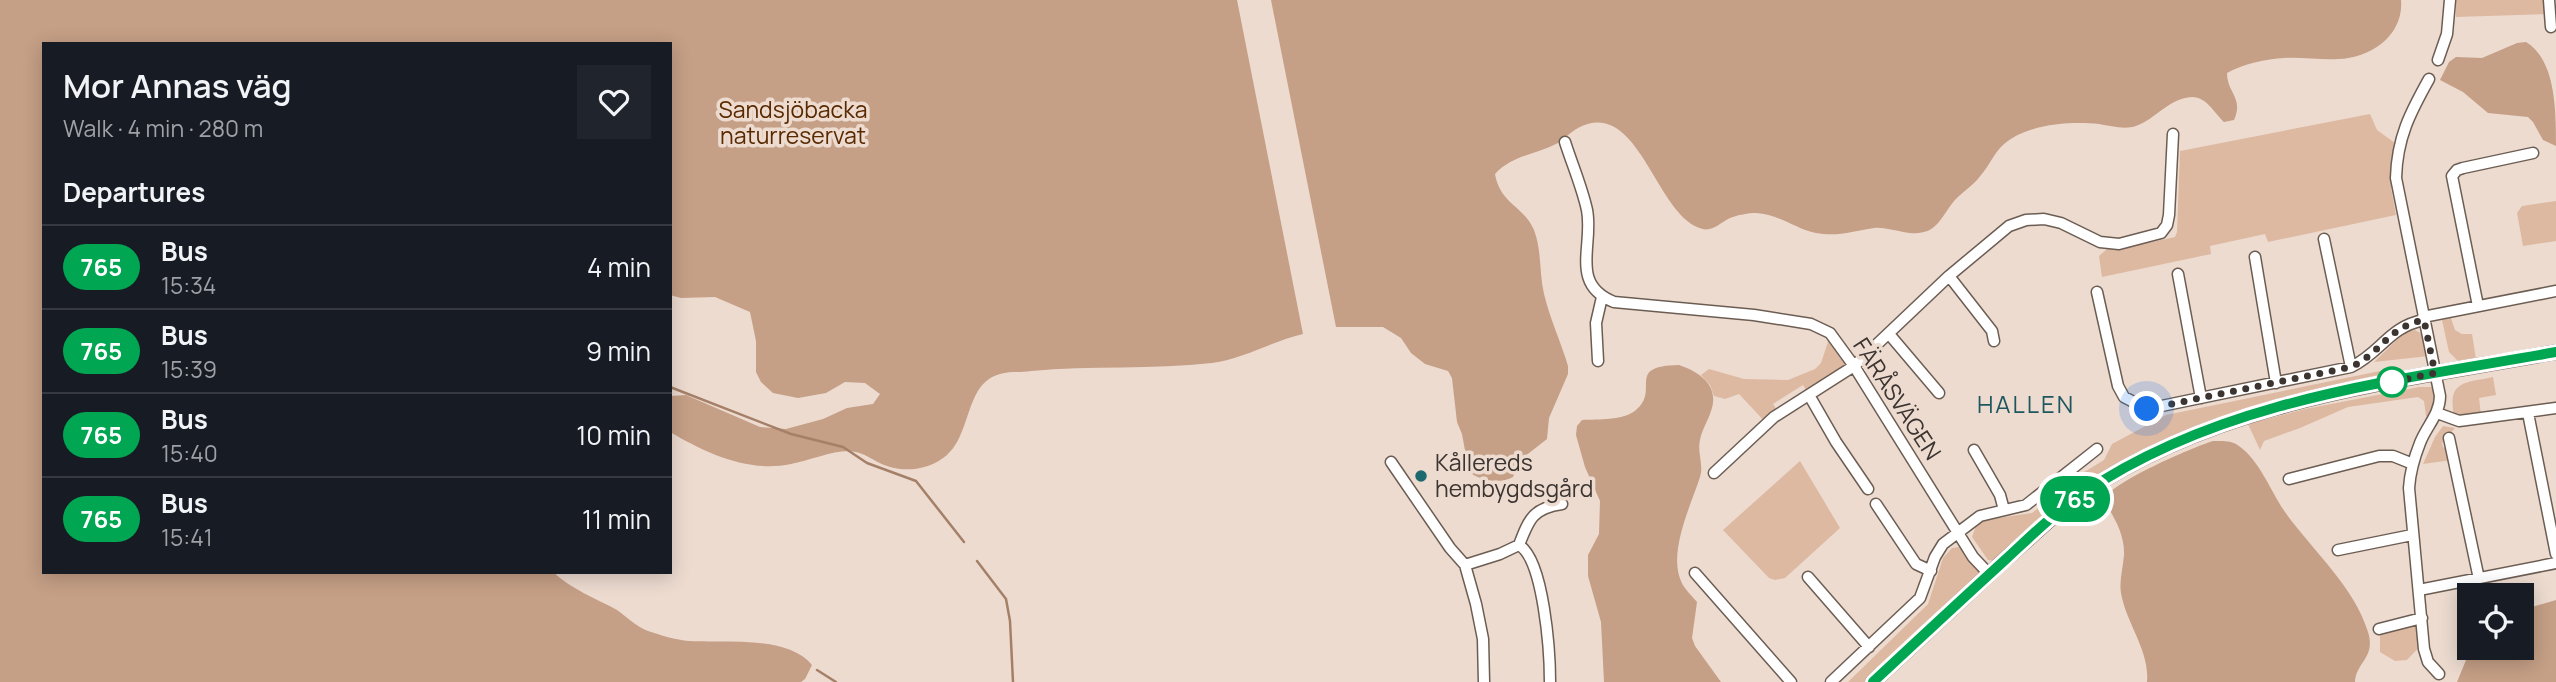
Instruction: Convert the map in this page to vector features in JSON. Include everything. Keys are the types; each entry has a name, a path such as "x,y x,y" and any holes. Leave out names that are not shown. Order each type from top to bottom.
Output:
{"street":[{"path":"2438,61 2447,34 2449,0"},
{"path":"2549,0 2551,27"},
{"path":"2429,79 2405,123 2397,162 2398,193 2440,396 2437,413 2420,443 2409,488 2426,657 2433,670 2439,674"},
{"path":"1714,473 1774,417 1854,366 1949,276 2009,226 2026,220 2044,219 2061,223 2108,244 2131,242 2161,233 2167,225 2169,215 2173,134"},
{"path":"1564,142 1587,211 1587,274 1590,284 1602,297 1596,323 1598,362"},
{"path":"2478,306 2452,176 2458,170 2533,153"},
{"path":"2324,239 2351,367"},
{"path":"2255,257 2276,383"},
{"path":"2178,274 2201,398"},
{"path":"1949,276 1992,331 1994,341"},
{"path":"2097,292 2118,386 2124,397 2138,407 2147,409 2351,367 2373,354 2402,326 2423,318 2556,291"},
{"name":"FÄRÅSVÄGEN","path":"1602,297 1636,305 1754,315 1811,324 1830,333 1854,366 1973,557 1989,574"},
{"path":"1889,334 1939,393"},
{"path":"1872,682 1989,574 2080,496 2109,476 2172,443 2264,410 2435,373 2556,352"},
{"path":"1809,395 1836,442 1868,489"},
{"path":"2437,413 2459,421 2556,408"},
{"path":"2528,413 2556,554"},
{"path":"2449,438 2479,579"},
{"path":"1831,682 1920,598 1943,544 1980,516 2026,505 2096,449"},
{"path":"1974,450 2000,495 2004,510"},
{"path":"2289,479 2379,456 2393,456 2413,464"},
{"path":"1391,462 1450,548 1465,565 1483,639 1484,682"},
{"path":"1465,565 1519,545 1526,527 1536,513 1548,506 1562,504"},
{"path":"1877,504 1916,564 1931,571"},
{"path":"2338,550 2412,535"},
{"path":"1519,545 1529,555 1544,608 1550,682"},
{"path":"2419,590 2556,563"},
{"path":"1695,573 1791,682"},
{"path":"1808,577 1869,647"},
{"path":"2379,629 2422,618"}],"shaded area":[{"path":"2456,0 2545,0 2546,14 2456,17"},
{"path":"2370,114 2377,130 2395,143 2391,188 2396,215 2268,242 2265,234 2210,246 2211,254 2102,277 2099,256 2107,249 2125,248 2175,237 2180,151"},
{"path":"2556,201 2556,241 2523,246 2517,213 2522,206"},
{"path":"2451,318 2455,330 2462,334 2472,334 2476,359 2460,363 2449,352 2442,320"},
{"path":"2415,330 2424,335 2429,356 2374,362 2405,332"},
{"path":"1829,339 1848,366 1808,393 1803,385 1773,404 1778,412 1767,424 1739,394 1725,399 1714,396 1710,385 1701,375 1709,369 1744,379 1788,380 1815,369 1821,363"},
{"path":"2380,371 2386,374 2386,378 2277,404 2205,425 2137,455 2077,494 1996,561 1988,560 1972,537 1976,526 1982,522 2032,513 2081,474 2104,460 2112,444 2166,415"},
{"path":"2493,377 2496,395 2479,398 2481,415 2454,415 2453,395 2456,389 2467,382"},
{"path":"2419,387 2432,387 2438,394 2432,417 2426,416 2424,401 2418,397 2348,407 2264,441 2260,450 2248,424 2305,409"},
{"path":"2443,426 2455,428 2442,443 2443,447 2451,450 2452,460 2423,464 2435,437"},
{"path":"1800,461 1840,528 1785,578 1775,580 1769,578 1723,530"},
{"path":"1952,548 1964,548 1978,567 1980,575 1869,682 1848,682 1928,604 1943,558"},
{"path":"2419,627 2423,643 2407,660 2395,661 2380,652 2380,632"}],"green space":[{"name":"Sandsjöbacka naturreservat","path":"0,0 1237,0 1303,334 1235,358 1212,363 1054,369 1000,374 980,387 961,434 947,455 934,464 903,469 848,451 791,464 759,466 713,454 672,433 672,396 686,395 760,427 786,429 823,419 847,408 873,404 880,394 865,383 845,382 826,393 798,398 773,393 761,382 756,372 756,341 750,312 715,297 681,298 672,296 672,42 42,42 42,574 555,574 648,631 684,640 772,645 801,655 812,665 801,682 0,682"},
{"path":"1271,0 2401,0 2401,13 2391,34 2373,49 2362,54 2338,59 2270,60 2227,73 2237,106 2234,120 2224,122 2206,103 2192,97 2176,101 2143,123 2132,127 2075,123 2023,132 2000,148 1978,179 1954,201 1935,226 1925,232 1874,228 1824,234 1756,213 1736,216 1714,227 1702,229 1682,216 1630,141 1615,128 1598,123 1578,128 1556,144 1508,163 1495,174 1502,192 1534,230 1544,294 1568,366 1568,374 1549,418 1547,439 1520,460 1513,477 1497,481 1479,478 1469,472 1457,422 1452,378 1448,371 1425,364 1411,353 1401,338 1383,327 1336,327"},
{"path":"2526,42 2536,50 2549,74 2556,118 2556,146 2543,140 2528,117 2488,113 2463,92 2440,80 2449,62 2456,57 2482,58 2517,43"},
{"path":"1679,365 1701,376 1713,394 1711,411 1700,440 1701,472 1682,529 1677,556 1681,581 1697,602 1692,638 1721,682 1604,682 1601,622 1588,576 1588,555 1599,534 1600,501 1585,467 1576,435 1577,426 1582,420 1610,419 1631,414 1646,395 1648,374 1662,366"},
{"path":"2213,441 2236,444 2246,452 2265,477 2285,512 2353,599 2362,615 2370,641 2368,654 2355,682 2147,682 2145,659 2121,593 2123,540 2115,519 2103,500 2136,475"},
{"path":"2556,600 2556,682 2457,682 2466,660 2534,660 2534,606"}],"waterway":[{"path":"672,388 791,434 843,447 867,463 916,481 964,542"},
{"path":"977,561 1006,599 1010,621 1013,682"},
{"path":"817,670 836,682"}],"bus line":[{"name":"765","path":"1873,682 2053,517 2109,476 2161,448 2203,430 2264,410 2420,376 2556,352"}],"place":[{"name":"Kållereds hembygdsgård","path":"1421,476"}],"district":[{"name":"HALLEN","path":"2026,405"}],"route":[{"path":"2147,409 2351,367 2373,354 2402,326 2424,320 2435,373 2392,382"}]}
